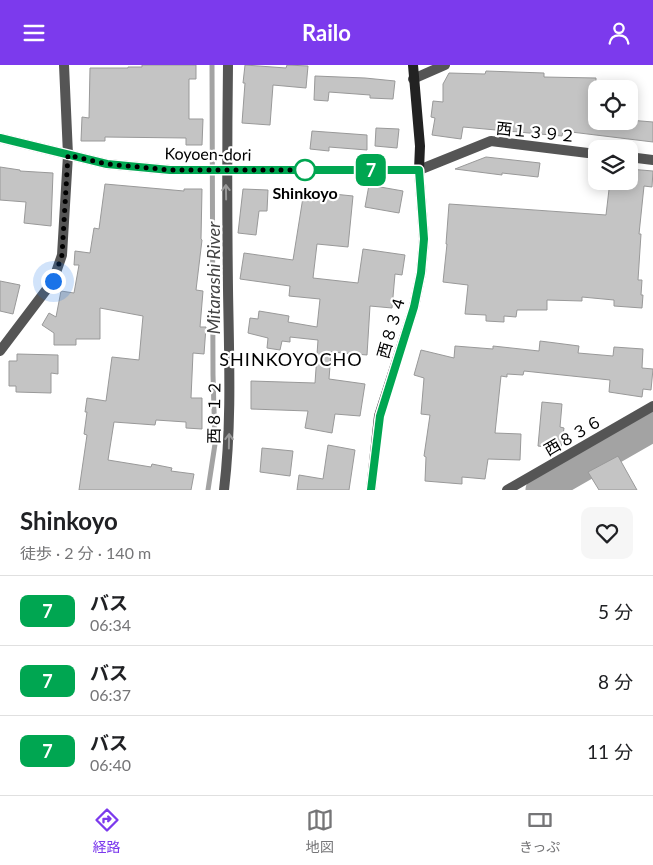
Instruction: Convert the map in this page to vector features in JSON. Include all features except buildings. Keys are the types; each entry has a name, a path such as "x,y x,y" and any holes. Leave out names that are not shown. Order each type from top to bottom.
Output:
{"street":[{"path":"0,351 53,281 62,255 68,155 64,65"},
{"name":"西８１２","path":"224,490 228,453 230,396 226,170 228,65"},
{"name":"西８３４","path":"371,490 380,416 414,307 421,273 424,239 419,170 420,146 413,65"},
{"path":"413,79 445,65"},
{"name":"Koyoen-dori","path":"0,138 107,164 170,170 419,170"},
{"name":"西１３９２","path":"419,170 491,141 588,153"},
{"path":"638,158 653,160"},
{"name":"西８３６","path":"508,490 653,406"}],"waterway":[{"name":"Mitarashi River","path":"208,490 215,444 212,65"},
{"name":"Mitarashi River","path":"541,490 653,426"}],"bus line":[{"name":"7","path":"0,138 107,164 170,170 419,170 424,239 421,273 414,307 380,416 371,490"}],"place":[{"name":"Shinkoyo","path":"305,170"}],"district":[{"name":"SHINKOYOCHO","path":"291,360"}],"route":[{"path":"53,281 62,255 68,155 107,164 170,170 305,170"}]}
